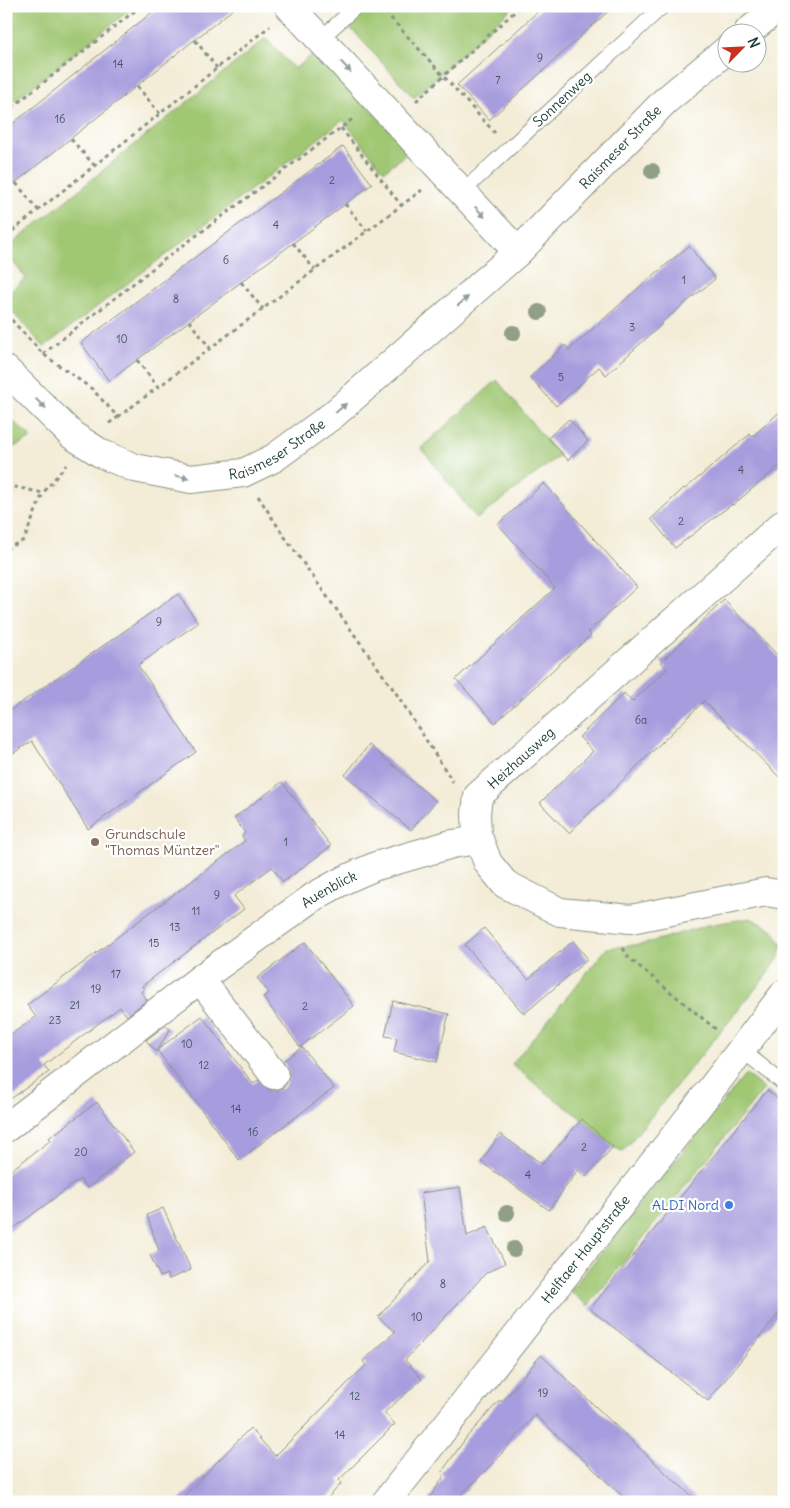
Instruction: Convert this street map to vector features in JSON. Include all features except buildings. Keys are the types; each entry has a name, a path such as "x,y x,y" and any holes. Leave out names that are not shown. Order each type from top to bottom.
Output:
{"street":[{"path":"760,22 780,6"},
{"path":"290,8 518,252"},
{"name":"Raismeser Straße","path":"6,370 72,435 102,454 135,468 191,479 243,473 274,458 333,415 518,252 665,101 718,58"},
{"name":"Heizhausweg","path":"477,803 478,796 784,522"},
{"path":"477,803 478,834 488,863 505,884 560,912 631,919 766,892 784,895"},
{"name":"Auenblick","path":"6,1128 200,979 315,896 346,879 376,866 452,844 480,840"},
{"path":"200,979 274,1076"},
{"name":"Helftaer Hauptstraße","path":"386,1502 784,994"}],"lane":[{"path":"320,39 357,6"},
{"name":"Sonnenweg","path":"453,182 508,148 663,6"},
{"path":"742,1050 784,1084"}],"path":[{"path":"6,112 141,6"},
{"path":"380,6 508,148"},
{"path":"43,354 341,128 386,110 443,77 522,6"},
{"path":"6,236 218,68 290,8"},
{"path":"195,40 218,68"},
{"path":"137,86 160,114"},
{"path":"341,128 401,206"},
{"path":"71,139 94,166"},
{"path":"6,549 24,540 43,493 84,443 401,206 453,182"},
{"path":"16,183 38,210"},
{"path":"346,204 367,231"},
{"path":"293,243 315,270"},
{"path":"241,282 263,309"},
{"path":"6,314 43,354 92,389 118,417"},
{"path":"189,321 210,348"},
{"path":"137,360 158,387"},
{"path":"243,473 284,536 396,693 455,784 477,803"},
{"path":"6,485 43,493"},
{"path":"606,917 628,957 742,1050"}],"green space":[{"path":"6,6 135,6 6,107"},
{"path":"369,6 514,6 414,98 348,25"},
{"path":"266,38 294,69 317,52 410,151 384,171 343,120 44,347 6,305 6,295 26,278 6,253 6,249"},
{"path":"497,380 559,456 477,519 421,448"},
{"path":"6,415 32,438 6,451"},
{"path":"750,918 772,929 783,946 778,959 623,1151 613,1147 582,1119 512,1064 607,948 644,944 708,925"},
{"path":"746,1074 764,1089 588,1306 570,1291"}],"place":[{"name":"Grundschule \"Thomas Müntzer\"","path":"95,842"},
{"name":"ALDI Nord","path":"729,1205"}]}
